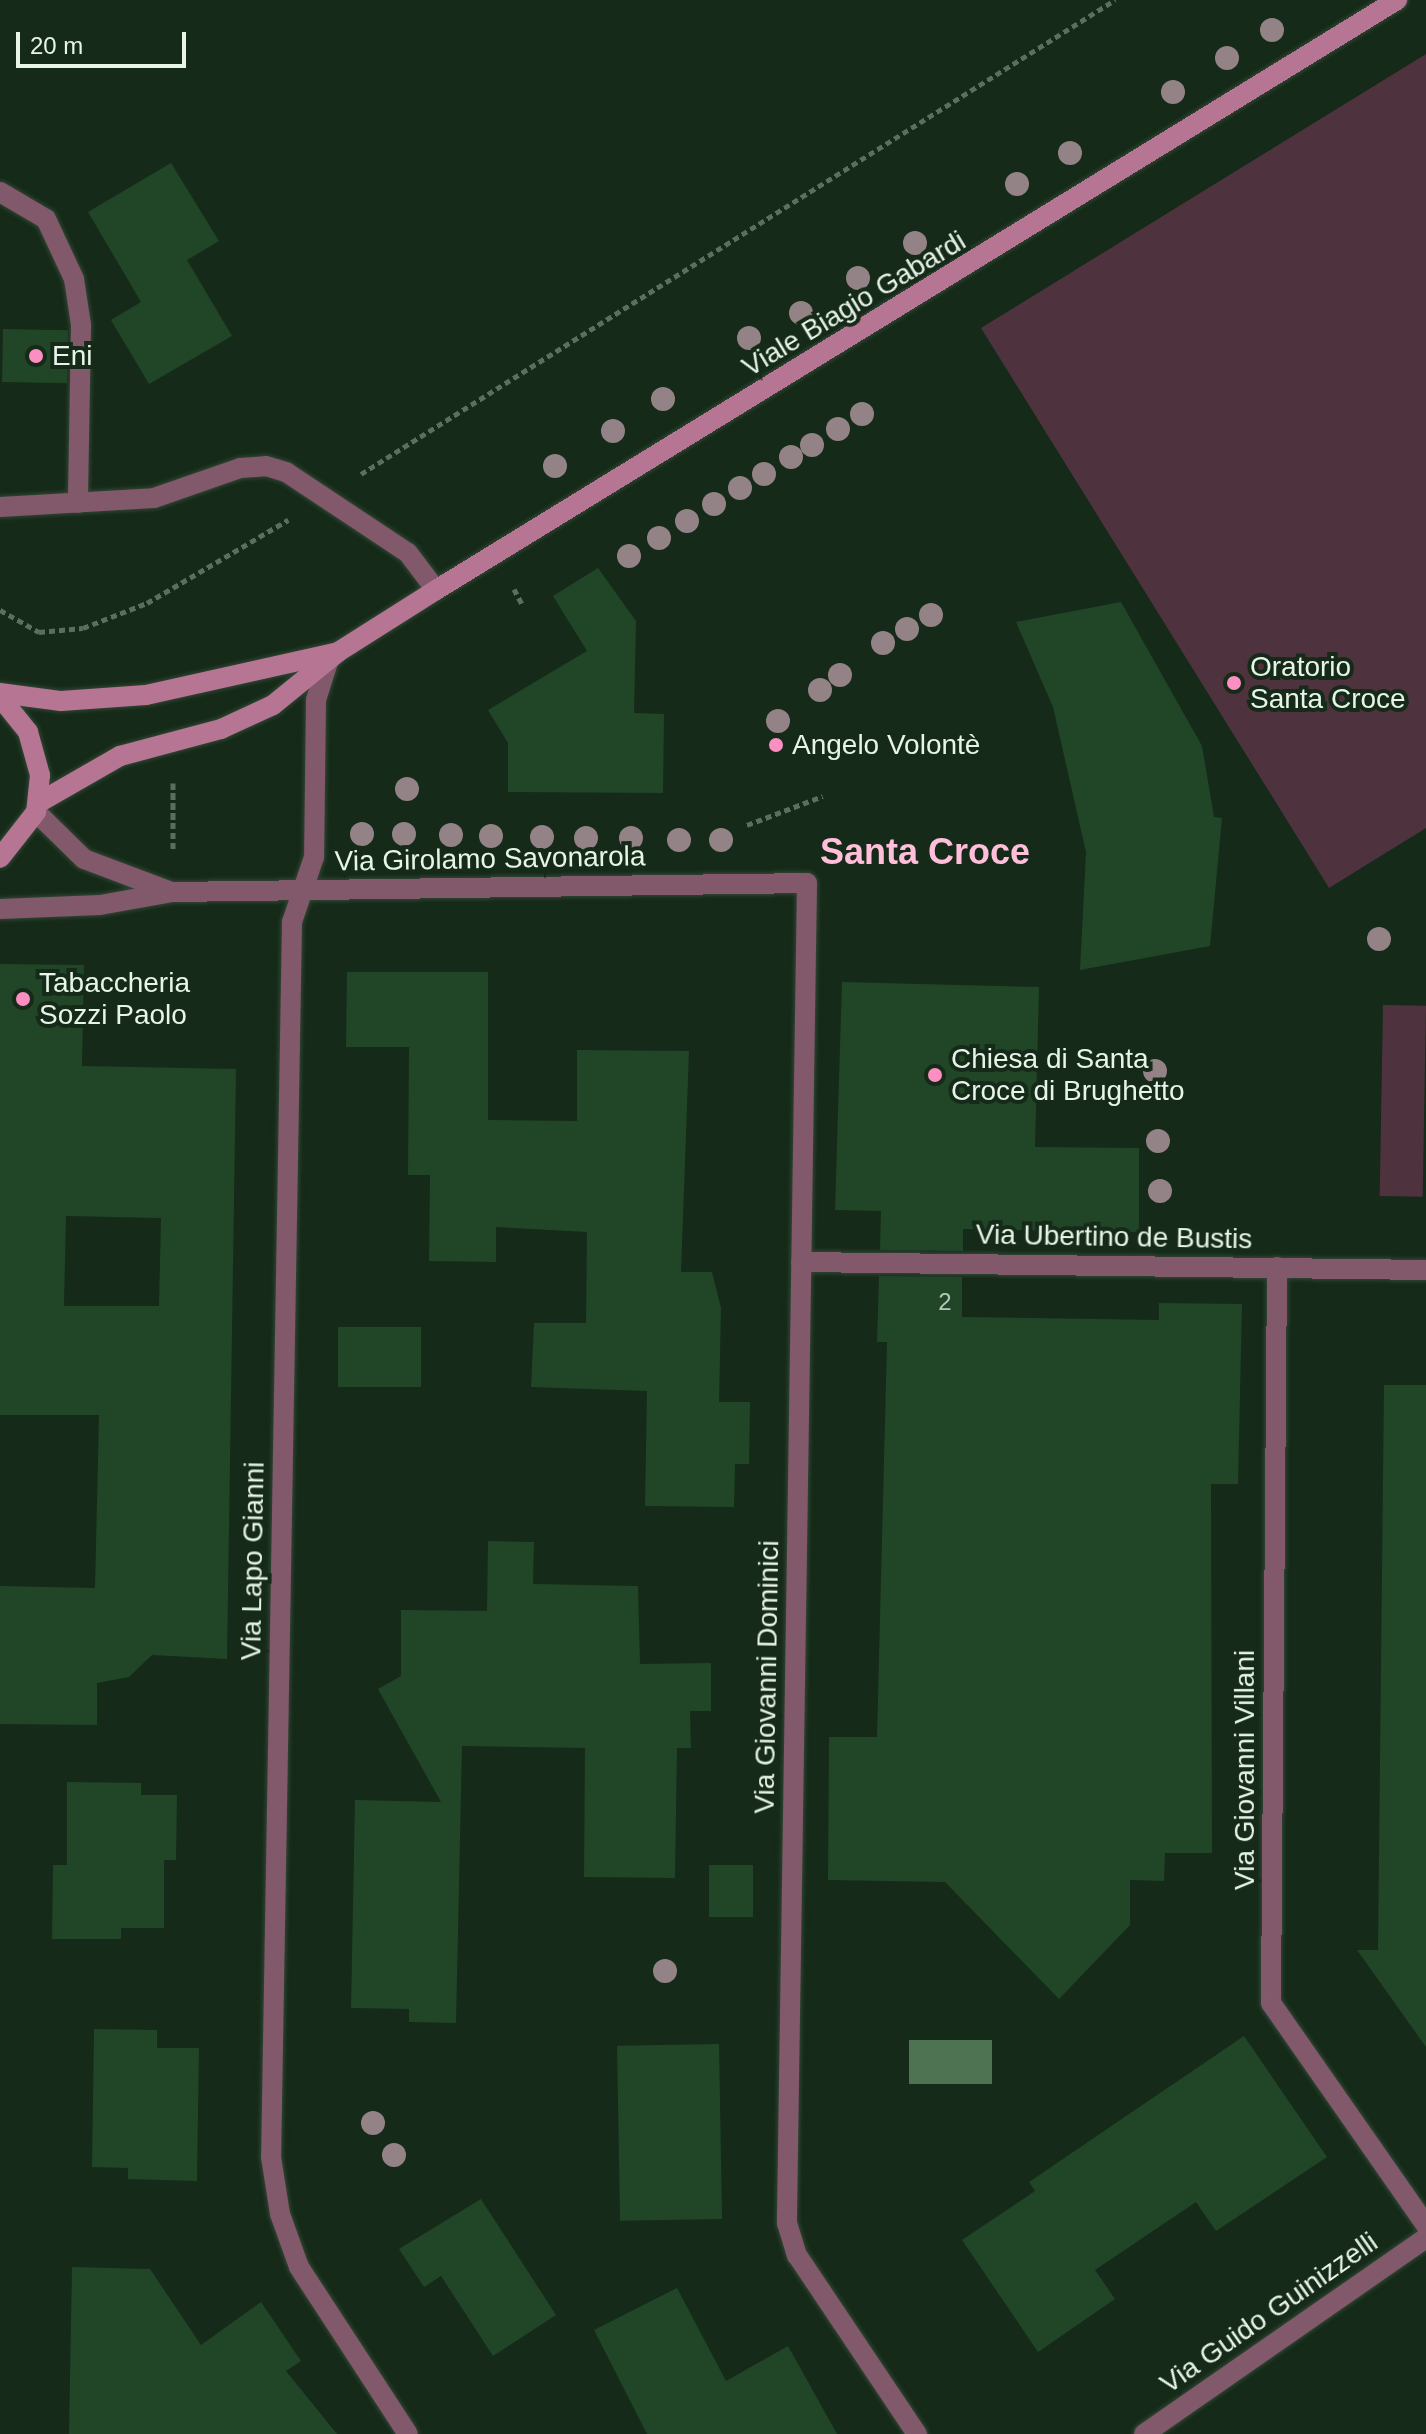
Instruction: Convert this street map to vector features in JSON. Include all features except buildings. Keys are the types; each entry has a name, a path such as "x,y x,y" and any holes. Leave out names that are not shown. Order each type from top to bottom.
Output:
{"street":[{"name":"Viale Biagio Gabardi","path":"37,808 120,756 241,722 334,656 436,590 1397,0"},
{"path":"0,192 46,219 74,279 81,325 78,503"},
{"path":"0,507 167,496 253,465 286,472 408,553 436,590"},
{"name":"Viale Biagio Gabardi","path":"0,695 61,701 146,695 334,656"},
{"name":"Via Lapo Gianni","path":"334,656 316,700 314,857 292,922 271,2157 280,2214 299,2267 408,2434"},
{"path":"0,695 34,745 37,808 0,858"},
{"name":"Via Girolamo Savonarola","path":"37,808 84,859 173,892"},
{"name":"Via Girolamo Savonarola","path":"0,909 100,905 173,892 807,883"},
{"name":"Via Giovanni Dominici","path":"807,883 787,2223 797,2255 917,2434"},
{"name":"Via Ubertino de Bustis","path":"801,1262 1426,1270"},
{"name":"Via Giovanni Villani","path":"1277,1267 1271,2003 1426,2225"},
{"name":"Via Guido Guinizzelli","path":"1144,2434 1426,2238"}],"path":[{"path":"0,610 39,632 83,628 195,577 1115,0"},
{"path":"173,777 173,853"},
{"path":"747,825 823,796"}],"shaded area":[{"path":"1426,54 1426,828 1329,888 981,328"},
{"path":"1383,1005 1426,1006 1423,1197 1380,1196"},
{"path":"909,2040 992,2040 992,2084 909,2084"}],"place":[{"name":"Eni","path":"36,356"},
{"name":"Oratorio Santa Croce","path":"1234,683"},
{"name":"Angelo Volontè","path":"776,745"},
{"name":"Tabaccheria Sozzi Paolo","path":"23,999"},
{"name":"Chiesa di Santa Croce di Brughetto","path":"935,1075"}],"district":[{"name":"Santa Croce","path":"925,852"}]}
